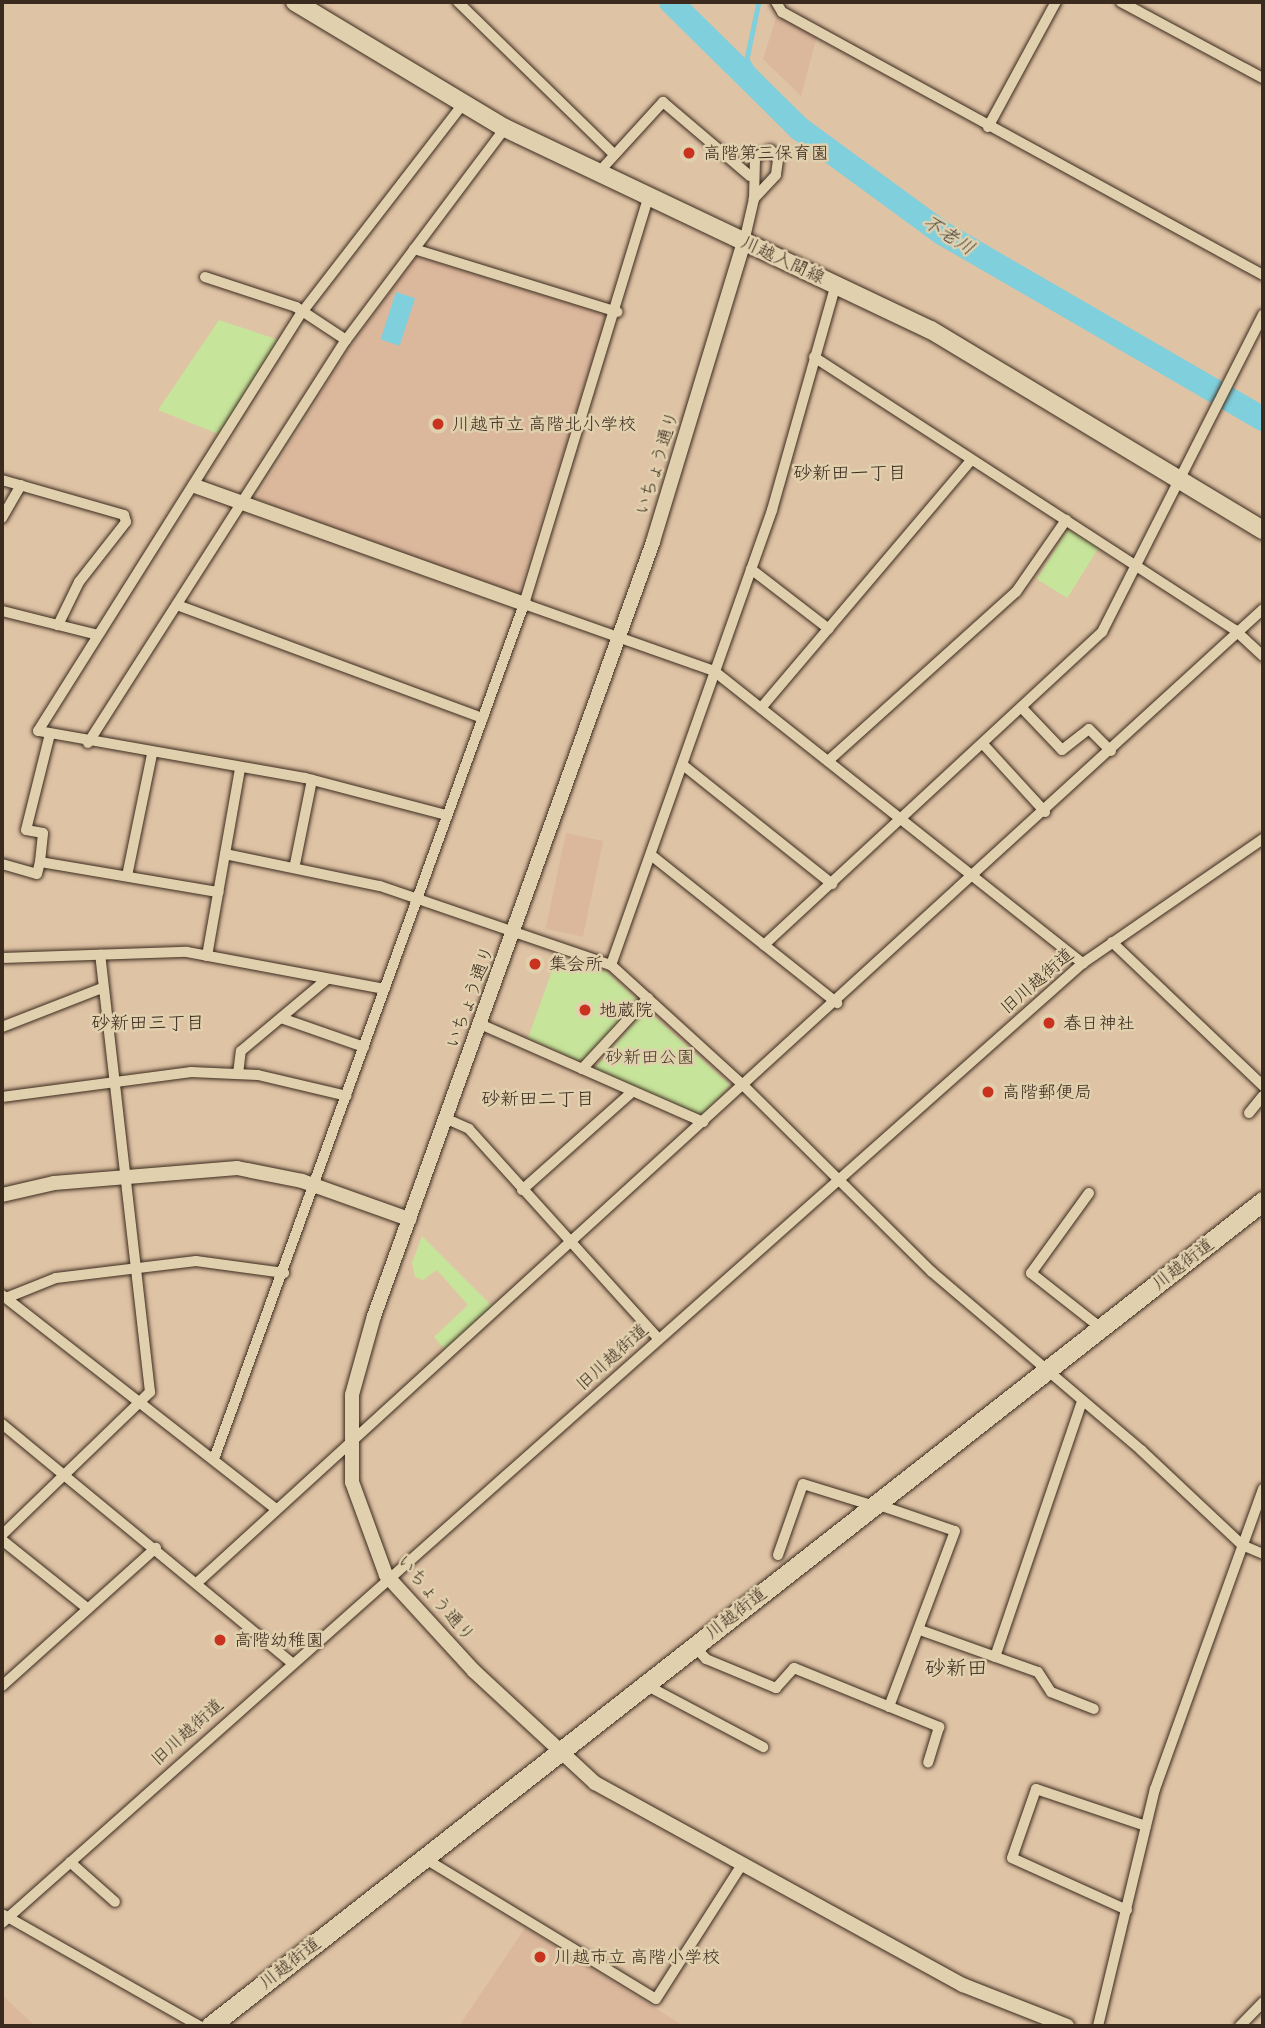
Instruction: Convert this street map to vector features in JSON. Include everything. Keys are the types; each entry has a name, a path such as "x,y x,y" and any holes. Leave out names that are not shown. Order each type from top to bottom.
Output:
{"highway":[{"name":"川越街道","path":"210,2026 1263,1201"}],"main road":[{"name":"川越入間線","path":"295,2 462,105 505,128 931,330 1263,530"}],"street":[{"path":"458,2 613,153"},
{"path":"776,2 782,12 1263,275"},
{"path":"988,127 1056,2"},
{"path":"1121,2 1263,79"},
{"path":"599,172 613,153 663,102 750,176"},
{"path":"446,814 312,780 88,743 38,731 303,311 462,105"},
{"path":"88,743 346,340 505,128"},
{"name":"いちょう通り","path":"754,199 772,184 776,155 761,150 750,176 754,199 744,242 620,638 409,1219 359,1367 348,1445 360,1513 386,1575 558,1753 660,1824 963,1985 1067,2026"},
{"path":"214,1459 285,1273 446,814 524,604 617,312 649,196"},
{"path":"414,249 617,312"},
{"path":"205,277 303,311 346,340"},
{"path":"611,965 751,569 836,284"},
{"path":"764,945 1102,632 1139,566 1263,314"},
{"path":"814,357 1139,566 1241,635 1263,656"},
{"path":"761,708 971,460"},
{"path":"2,480 124,515 58,625"},
{"path":"2,518 21,485"},
{"path":"195,486 715,671 1083,963"},
{"path":"828,761 1016,592 1066,520"},
{"path":"751,569 829,629"},
{"path":"177,606 483,718"},
{"path":"199,1581 1241,635 1263,609"},
{"path":"2,611 98,635"},
{"path":"1022,708 1064,751 1089,729 1111,751"},
{"path":"2,864 37,874 43,833 26,830 50,734"},
{"path":"983,744 1045,812"},
{"path":"127,876 152,754"},
{"path":"683,765 832,884"},
{"path":"207,956 240,769"},
{"path":"295,864 312,780"},
{"name":"旧川越街道","path":"4,1918 70,1862 386,1575 1083,963 1263,839"},
{"path":"225,854 295,864 417,899 611,965 744,1086 836,1182 1046,1372 1242,1545 1263,1554"},
{"path":"651,855 837,1003"},
{"path":"40,862 218,892"},
{"path":"1112,942 1263,1086"},
{"path":"2,1535 144,1404 149,1381 100,955"},
{"path":"2,958 207,956 385,989"},
{"path":"238,1074 241,1051 327,979"},
{"path":"2,1027 102,988"},
{"path":"582,1069 648,998"},
{"path":"281,1018 365,1047"},
{"path":"480,1024 703,1122"},
{"path":"2,1097 191,1072 238,1074 347,1096"},
{"path":"522,1190 632,1092"},
{"path":"1249,1113 1263,1096"},
{"path":"447,1119 469,1129 658,1338"},
{"path":"2,1195 125,1176 237,1168 314,1185 409,1219"},
{"path":"1089,1193 1031,1273 1101,1328"},
{"path":"276,1509 4,1297 44,1280 215,1260 285,1273"},
{"path":"995,1657 1082,1401"},
{"path":"2,1424 199,1581 290,1661"},
{"path":"778,1555 803,1485 954,1528 920,1630 889,1707"},
{"path":"1098,2026 1146,1826 1186,1689 1263,1489"},
{"path":"2,1540 88,1609"},
{"path":"2,1686 156,1548"},
{"path":"920,1630 1038,1672 1051,1692 1094,1709"},
{"path":"695,1646 706,1659 776,1688 794,1668 939,1727 928,1762"},
{"path":"645,1684 762,1747"},
{"path":"1127,1910 1012,1858 1037,1789 1146,1826"},
{"path":"424,1858 656,1999 741,1866"},
{"path":"70,1862 115,1902"},
{"path":"4,1918 199,2026"},
{"path":"1240,2026 1263,2002"}],"shaded area":[{"path":"777,15 817,36 801,96 763,59"},
{"name":"川越市立 高階北小学校","path":"416,257 607,314 518,595 256,499 348,350"},
{"path":"566,833 603,841 583,937 546,929"},
{"name":"川越市立 高階小学校","path":"525,1928 684,2026 459,2026"},
{"path":"2,1995 35,2026 2,2026"}],"green space":[{"path":"219,320 282,341 221,435 158,410"},
{"path":"1068,529 1099,548 1067,598 1037,579"},
{"path":"557,957 607,972 637,1000 583,1063 528,1038"},
{"name":"砂新田公園","path":"646,1009 730,1085 702,1116 594,1069"},
{"path":"422,1236 493,1307 446,1351 434,1337 468,1305 437,1270 423,1280 415,1277 412,1263"}],"water":[{"path":"396,292 415,298 400,346 381,340"}],"waterway":[{"name":"不老川","path":"671,2 800,129 942,233 1263,419"},
{"path":"759,2 747,59 765,92"}],"place":[{"name":"高階第三保育園","path":"689,153"},
{"name":"川越市立 高階北小学校","path":"438,424"},
{"name":"集会所","path":"535,964"},
{"name":"地蔵院","path":"585,1010"},
{"name":"春日神社","path":"1049,1023"},
{"name":"高階郵便局","path":"988,1092"},
{"name":"高階幼稚園","path":"220,1640"},
{"name":"川越市立 高階小学校","path":"540,1957"}],"district":[{"name":"砂新田一丁目","path":"850,473"},
{"name":"砂新田三丁目","path":"148,1023"},
{"name":"砂新田二丁目","path":"538,1099"},
{"name":"砂新田","path":"956,1668"}]}
